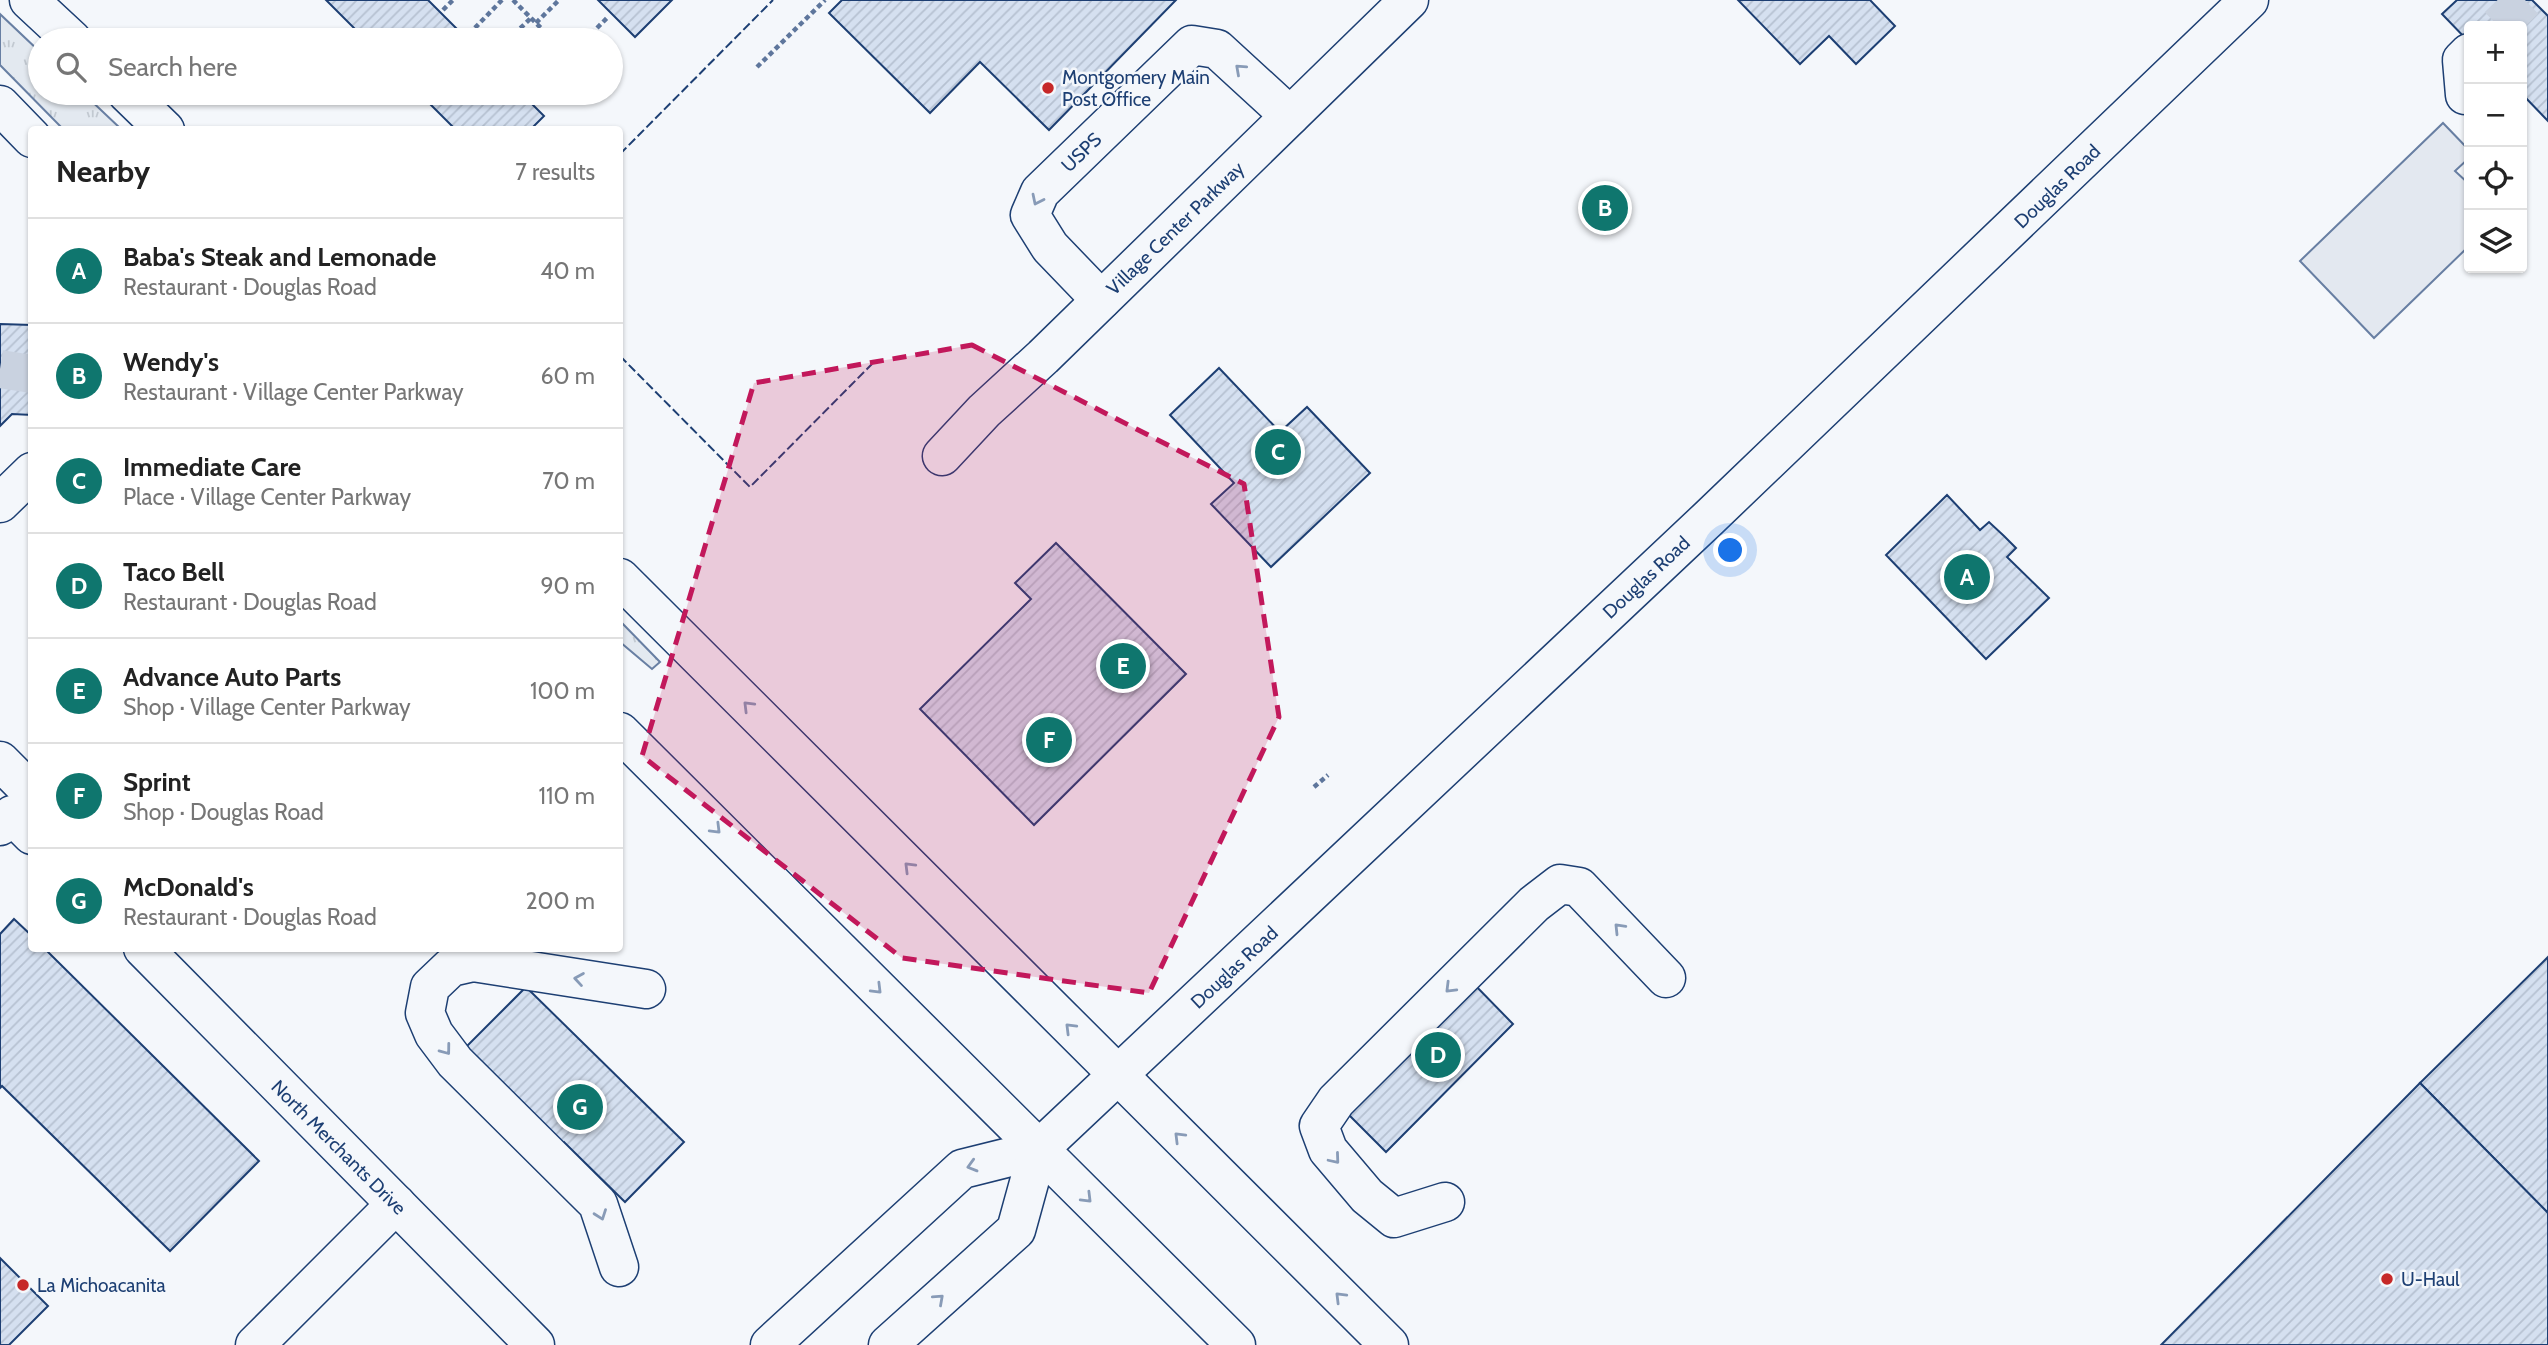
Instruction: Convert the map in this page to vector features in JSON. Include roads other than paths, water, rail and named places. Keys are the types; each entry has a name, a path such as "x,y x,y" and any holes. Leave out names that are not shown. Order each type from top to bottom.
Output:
{"street":[{"path":"29,0 59,28"},
{"name":"Village Center Parkway","path":"942,456 984,411 1409,0"},
{"name":"Douglas Road","path":"770,1345 962,1169 1038,1150 1709,518 2249,0"},
{"name":"USPS","path":"1101,300 1050,247 1030,215 1040,192 1192,45 1217,49 1290,116"},
{"path":"2464,58 2464,83"},
{"path":"0,105 28,134"},
{"path":"139,105 161,126"},
{"path":"0,472 28,446"},
{"path":"0,503 28,476"},
{"path":"623,581 1389,1345"},
{"path":"623,735 1236,1345"},
{"path":"0,761 16,811"},
{"path":"1445,1202 1394,1218 1367,1196 1328,1150 1319,1126 1336,1101 1534,904 1560,884 1579,887 1666,978"},
{"name":"North Merchants Drive","path":"147,952 535,1345"},
{"path":"619,1267 598,1204 454,1062 434,1034 425,1013 430,987 451,967 474,962 646,989"},
{"path":"888,1345 1016,1230 1038,1150"},
{"path":"255,1345 396,1204"}],"tunnel":[{"path":"2503,21 2525,0"},
{"path":"0,369 28,373"}],"place":[{"name":"Montgomery Main Post Office","path":"1048,88"},
{"name":"Wendy's","path":"1605,208"},
{"name":"Immediate Care","path":"1278,452"},
{"name":"Baba's Steak and Lemonade","path":"1967,577"},
{"name":"Advance Auto Parts","path":"1123,666"},
{"name":"Sprint","path":"1049,740"},
{"name":"Taco Bell","path":"1438,1055"},
{"name":"McDonald's","path":"580,1107"},
{"name":"U-Haul","path":"2387,1279"},
{"name":"La Michoacanita","path":"23,1285"}]}
